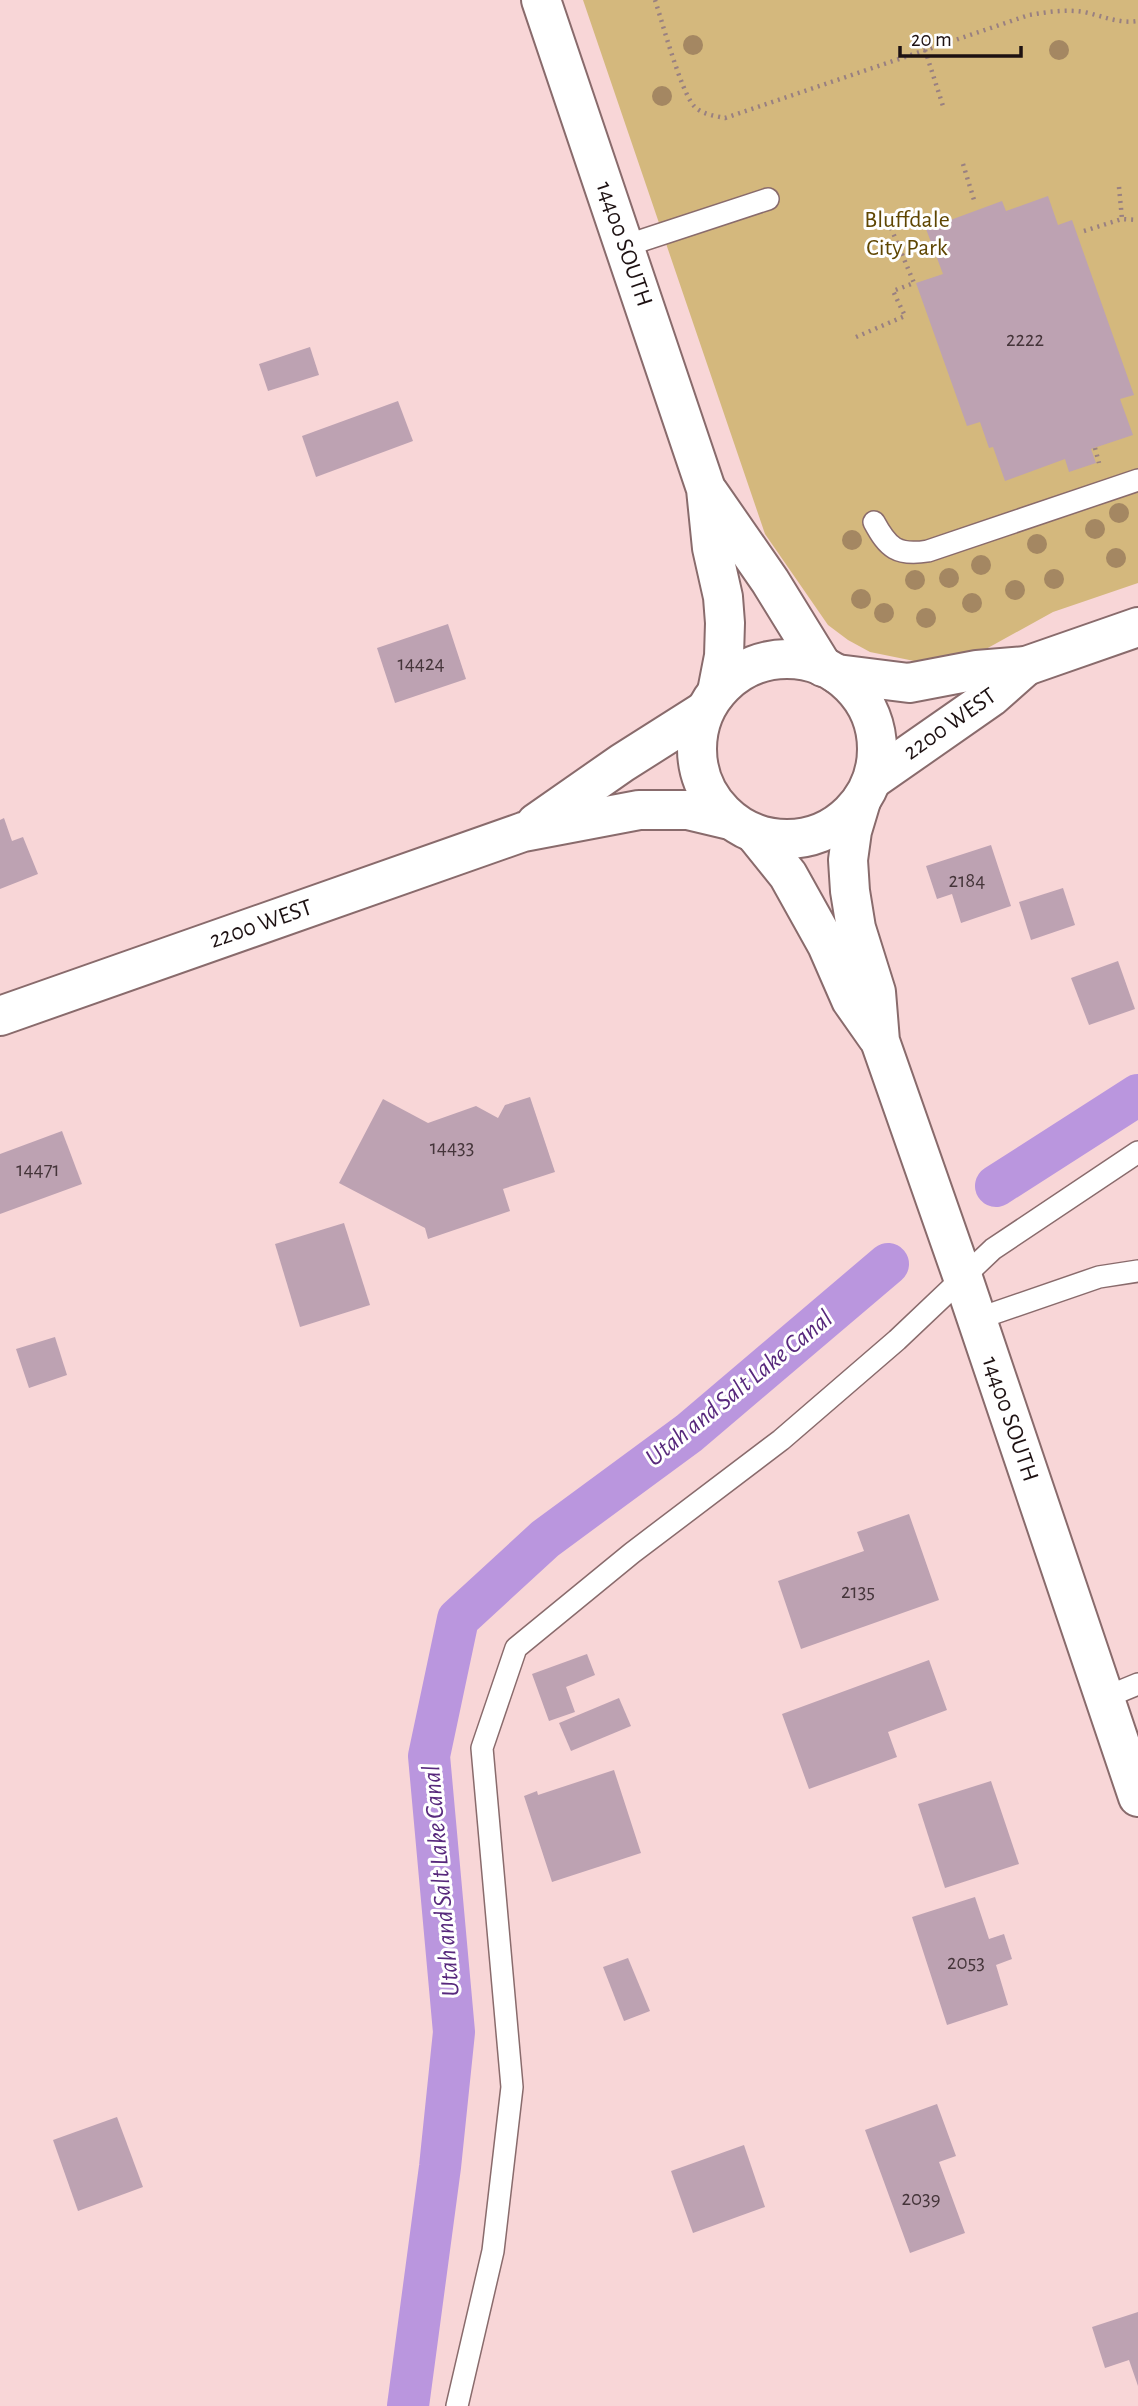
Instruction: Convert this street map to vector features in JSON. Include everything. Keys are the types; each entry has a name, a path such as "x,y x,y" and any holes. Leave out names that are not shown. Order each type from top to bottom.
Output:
{"main road":[{"name":"14400 SOUTH","path":"541,0 706,489 712,548 723,597 725,623 724,656 711,701"},
{"name":"14400 SOUTH","path":"706,489 830,670"},
{"name":"2200 WEST","path":"830,670 909,683 977,670 1026,666 1138,627"},
{"path":"788,659 830,670 858,693 872,718 878,746 866,791 841,822 814,836 784,840 743,827 712,798 700,772 697,744 711,701 737,673 761,662 788,659"},
{"name":"2200 WEST","path":"866,791 991,697 1026,666"},
{"name":"2200 WEST","path":"523,832 711,701"},
{"name":"14400 SOUTH","path":"866,791 852,831 848,860 856,928 876,992 880,1041 977,1319 1121,1691 1138,1797"},
{"name":"2200 WEST","path":"0,1016 523,832 639,810 688,810 743,827"},
{"name":"14400 SOUTH","path":"743,827 788,875 827,945 850,1000 880,1041"}],"lane":[{"path":"625,246 768,199"},
{"path":"874,522 884,540 895,549 910,553 919,552 1138,481"},
{"path":"457,2406 493,2251 512,2087 482,1748 516,1648 632,1553 782,1440 897,1340 993,1249 1138,1152"},
{"path":"977,1319 1099,1278 1138,1270"}],"path":[{"path":"655,0 682,82 694,106 709,115 725,118 1029,15 1055,10 1082,12 1117,22 1138,21"},
{"path":"925,50 943,106"},
{"path":"962,164 974,200"},
{"path":"1119,187 1122,219"},
{"path":"1084,231 1122,219 1138,220"},
{"path":"856,337 905,316 893,291 914,283 891,228"}],"green space":[{"name":"Bluffdale City Park","path":"583,0 1138,0 1138,583 1053,612 986,649 955,660 929,664 870,652 828,625 765,534"}],"building":[{"path":"1048,196 1058,225 1072,220 1134,395 1120,399 1133,435 1091,449 1096,463 1069,472 1065,459 1005,481 993,447 989,448 980,422 967,426 916,283 943,274 926,229 1002,201 1006,211"},
{"path":"310,347 319,375 268,391 259,364"},
{"path":"398,401 413,441 316,477 302,436"},
{"path":"448,624 466,679 395,703 377,648"},
{"path":"4,818 12,841 23,837 38,874 0,889 0,820"},
{"path":"991,845 1011,906 961,923 952,894 937,899 926,866"},
{"path":"1063,888 1075,925 1031,940 1019,902"},
{"path":"1118,961 1135,1009 1089,1025 1071,978"},
{"path":"530,1097 555,1172 503,1189 510,1211 428,1239 425,1228 339,1183 383,1099 428,1123 476,1106 498,1118 505,1105"},
{"path":"62,1131 82,1184 0,1214 0,1154"},
{"path":"344,1223 370,1305 300,1327 275,1244"},
{"path":"55,1337 67,1375 29,1388 16,1349"},
{"path":"909,1514 939,1600 801,1649 778,1581 864,1551 857,1532"},
{"path":"587,1654 595,1675 566,1687 575,1712 549,1721 532,1674"},
{"path":"929,1660 947,1710 888,1732 897,1757 809,1789 782,1714"},
{"path":"619,1698 631,1726 571,1751 559,1723"},
{"path":"614,1770 641,1853 552,1882 524,1796 537,1791 538,1795"},
{"path":"991,1781 1019,1864 945,1888 918,1804"},
{"path":"975,1897 989,1939 1004,1934 1012,1959 996,1965 1008,2005 947,2025 912,1917"},
{"path":"628,1958 650,2011 624,2021 603,1967"},
{"path":"937,2104 956,2156 939,2162 965,2233 910,2253 865,2130"},
{"path":"117,2117 143,2187 78,2211 53,2140"},
{"path":"744,2145 765,2207 693,2233 671,2171"},
{"path":"1138,2312 1138,2386 1129,2360 1105,2368 1092,2327"}],"waterway":[{"name":"Utah and Salt Lake Canal","path":"996,1186 1138,1095"},
{"name":"Utah and Salt Lake Canal","path":"408,2406 440,2167 454,2032 429,1756 458,1619 545,1539 689,1433 888,1264"}]}
